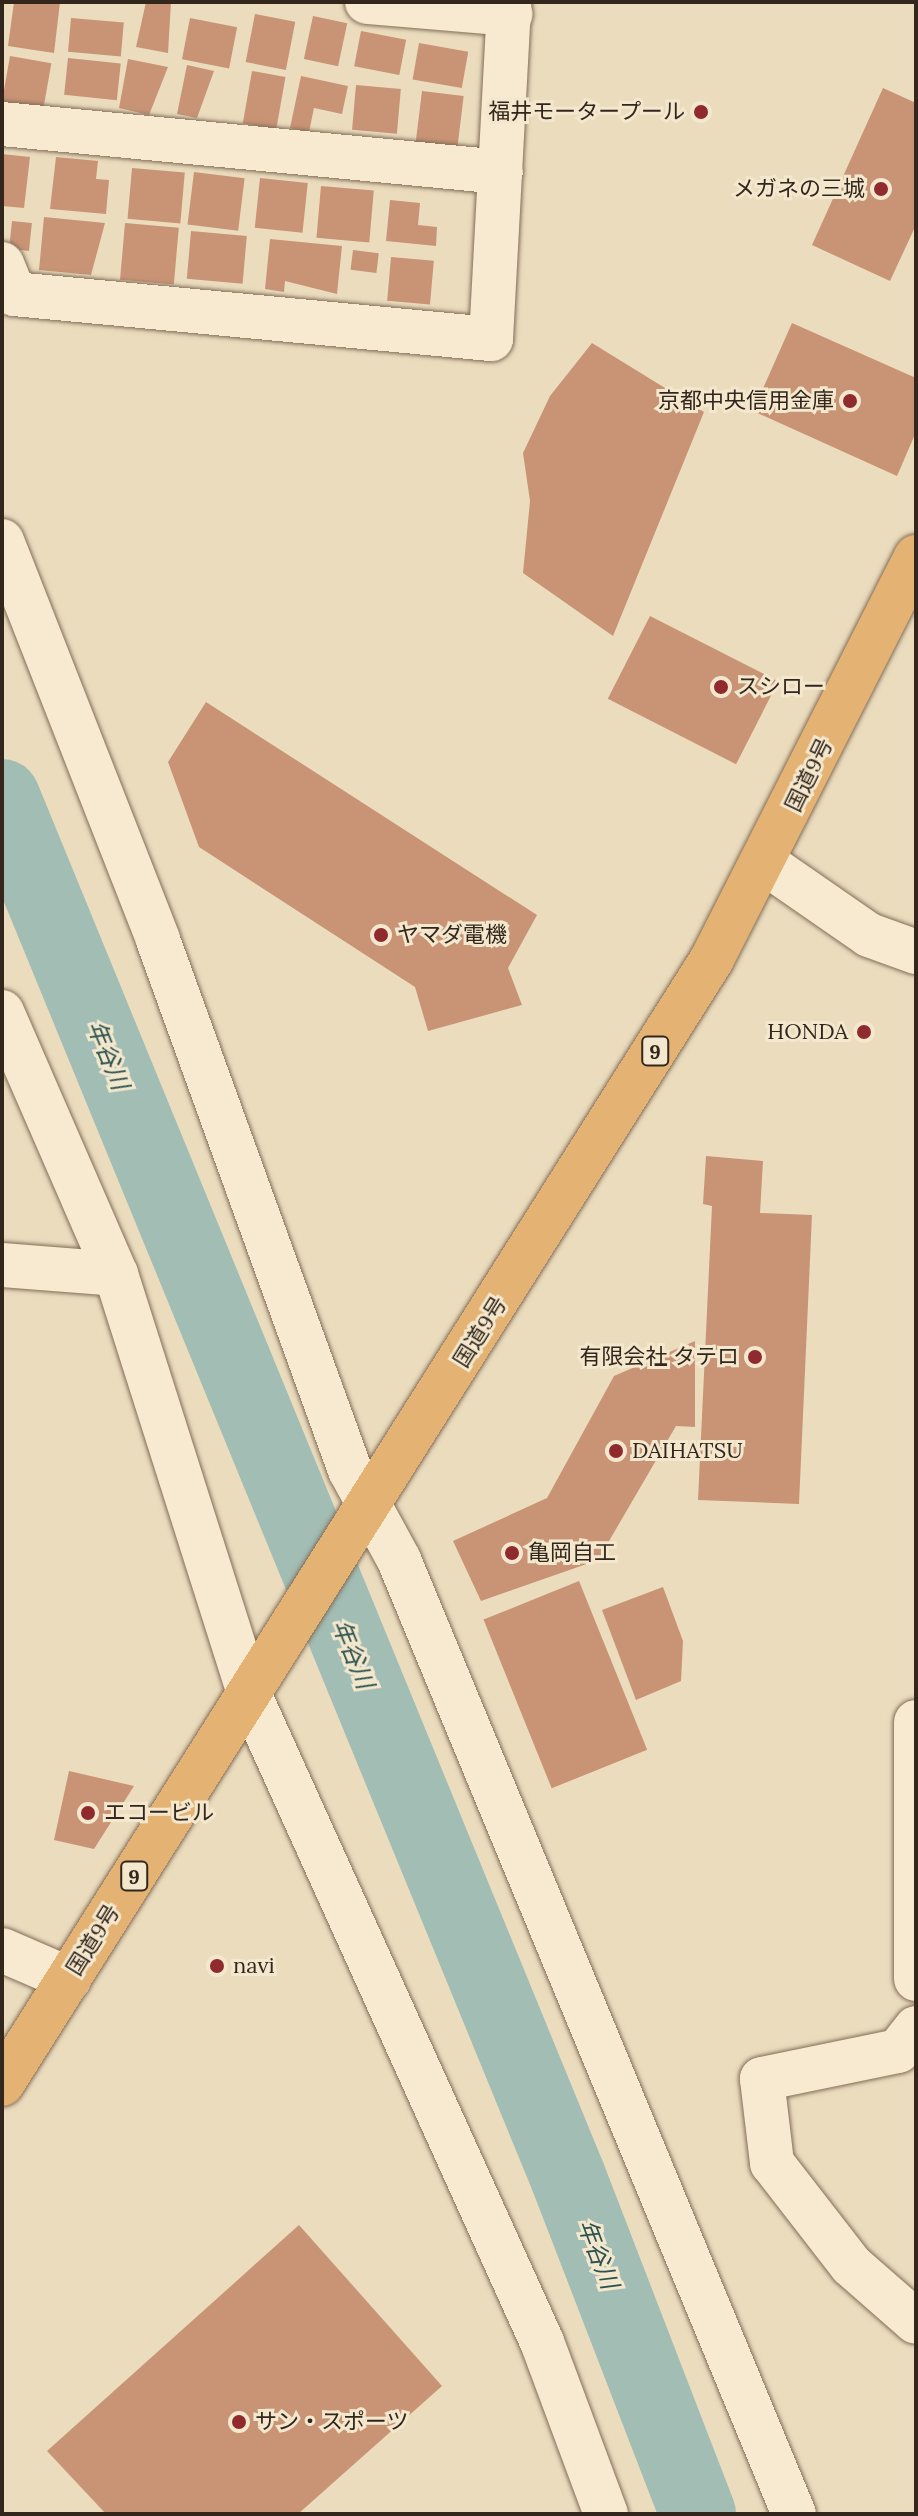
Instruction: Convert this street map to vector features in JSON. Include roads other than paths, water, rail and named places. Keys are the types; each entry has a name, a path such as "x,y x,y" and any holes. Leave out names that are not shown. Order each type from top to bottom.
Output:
{"highway":[{"name":"国道9号","path":"2,2084 365,1517 765,863 916,557"}],"street":[{"path":"2,264 14,294 491,339 510,8 367,2"},
{"path":"2,124 501,172"},
{"path":"2,541 365,1517 399,1560 794,2514"},
{"path":"765,863 869,935 916,952"},
{"path":"2,1012 116,1274 258,1680 542,2342 606,2514"},
{"path":"2,1265 116,1274"},
{"path":"916,1722 916,1979"},
{"path":"2,1950 69,1979"},
{"path":"916,2028 898,2051 762,2079 772,2163 851,2265 916,2322"}],"waterway":[{"name":"年谷川","path":"2,797 568,2177 698,2514"}],"place":[{"name":"福井モータープール","path":"701,112"},
{"name":"メガネの三城","path":"881,189"},
{"name":"京都中央信用金庫","path":"850,401"},
{"name":"スシロー","path":"721,687"},
{"name":"ヤマダ電機","path":"381,935"},
{"name":"HONDA","path":"864,1032"},
{"name":"有限会社 タテロ","path":"755,1357"},
{"name":"DAIHATSU","path":"616,1451"},
{"name":"亀岡自工","path":"512,1553"},
{"name":"エコービル","path":"88,1813"},
{"name":"navi","path":"217,1966"},
{"name":"サン・スポーツ","path":"239,2422"}]}
